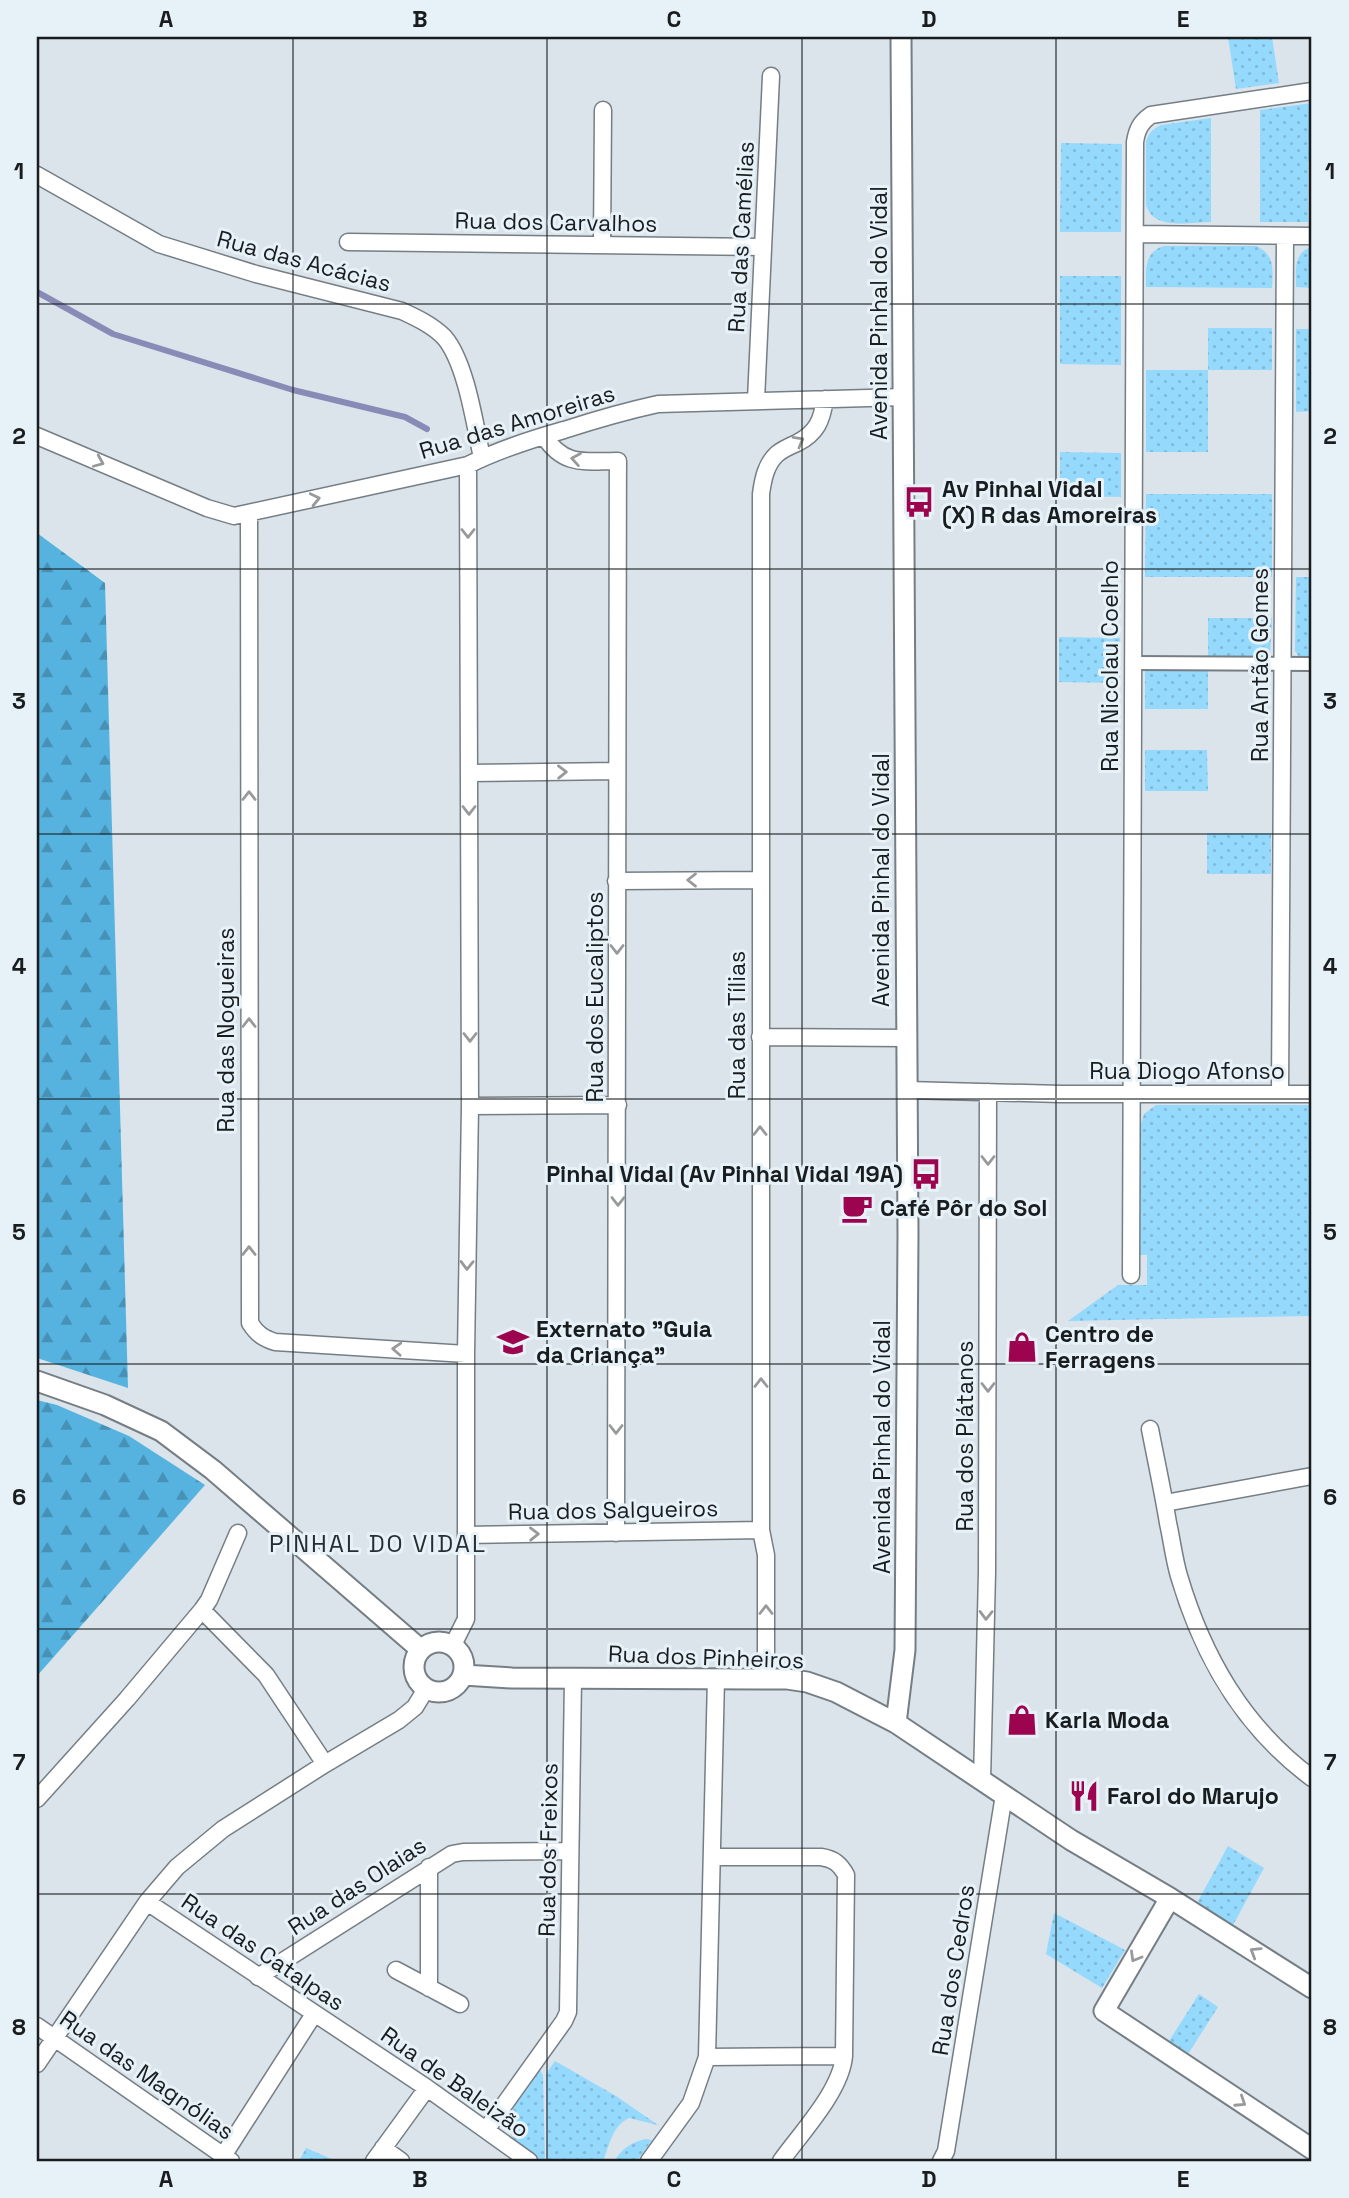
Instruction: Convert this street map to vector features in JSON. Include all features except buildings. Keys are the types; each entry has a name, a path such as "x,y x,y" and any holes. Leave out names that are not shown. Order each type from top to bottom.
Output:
{"street":[{"name":"Avenida Pinhal do Vidal","path":"896,1723 905,1650 907,1090 901,37"},
{"name":"Rua das Camélias","path":"756,400 771,76"},
{"name":"Rua Nicolau Coelho","path":"1131,1275 1135,142 1143,121 1152,115 1312,91"},
{"path":"602,245 603,110"},
{"name":"Rua das Acácias","path":"37,175 159,244 256,274 402,311 418,318 433,328 451,347 460,367 475,462 469,774 470,1106 466,1619 453,1645"},
{"path":"1135,234 1312,236"},
{"name":"Rua Antão Gomes","path":"1280,1094 1285,236"},
{"name":"Rua dos Carvalhos","path":"348,242 763,247"},
{"name":"Rua das Amoreiras","path":"37,436 222,514 234,516 475,462 544,436 658,404 904,397"},
{"name":"Rua das Tílias","path":"766,1679 766,1555 761,1530 761,494 768,467 776,455 804,440 819,425 825,399"},
{"name":"Rua dos Eucaliptos","path":"544,436 557,453 569,459 618,461 616,1532"},
{"name":"Rua das Nogueiras","path":"249,514 250,1323 263,1338 275,1342 466,1354"},
{"path":"1133,663 1312,664"},
{"path":"469,774 616,771"},
{"path":"616,881 760,880"},
{"path":"760,1037 907,1038"},
{"name":"Rua Diogo Afonso","path":"907,1090 1061,1094 1312,1094"},
{"name":"Rua dos Plátanos","path":"982,1781 987,1572 988,1092"},
{"path":"470,1106 618,1105"},
{"path":"37,1381 105,1405 161,1431 213,1470 420,1649"},
{"path":"1150,1429 1178,1573 1200,1637 1225,1683 1259,1730 1312,1778"},
{"path":"1165,1503 1312,1476"},
{"name":"Rua dos Salgueiros","path":"466,1535 761,1530"},
{"path":"37,1799 127,1699 209,1601 238,1533"},
{"path":"202,1610 266,1675 325,1764"},
{"path":"436,1641 453,1645 463,1658 463,1675 460,1681 448,1690 426,1689 415,1675 415,1657 420,1649 436,1641"},
{"name":"Rua dos Pinheiros","path":"463,1675 787,1679 836,1692 896,1723 1071,1840 1170,1898 1312,1988"},
{"name":"Rua dos Freixos","path":"486,2130 564,2021 569,2002 573,1678"},
{"path":"649,2161 691,2102 707,2057 716,1678"},
{"path":"37,2064 146,1902 177,1867 213,1836 399,1720 415,1707 426,1689"},
{"name":"Rua dos Cedros","path":"944,2156 1004,1795"},
{"name":"Rua das Olaias","path":"258,1976 452,1854 570,1851"},
{"path":"712,1857 821,1857 841,1865 846,1875 844,2056 841,2073 837,2083 781,2161"},
{"path":"429,1867 429,1988"},
{"path":"1170,1898 1104,2011 1312,2149"},
{"name":"Rua das Catalpas","path":"146,1902 355,2040"},
{"path":"396,1970 460,2004"},
{"path":"227,2159 314,2014"},
{"name":"Rua das Magnólias","path":"37,2026 227,2159"},
{"name":"Rua de Baleizão","path":"355,2040 529,2161"},
{"path":"707,2057 844,2056"},
{"path":"401,2161 379,2155 427,2088"}],"shaded area":[{"path":"1228,37 1272,37 1279,83 1236,89"},
{"path":"1312,103 1308,222 1260,222 1260,110"},
{"path":"1211,118 1211,222 1173,223 1156,218 1146,204 1148,136 1161,125"},
{"path":"1061,143 1122,144 1121,232 1060,232"},
{"path":"1164,246 1256,246 1270,258 1272,288 1146,287 1146,268 1150,257"},
{"path":"1312,247 1312,288 1296,287 1296,269 1301,253"},
{"path":"1060,276 1121,276 1121,365 1060,364"},
{"path":"1208,328 1272,328 1272,370 1208,370"},
{"path":"1296,329 1312,329 1312,411 1296,412"},
{"path":"1146,370 1208,370 1208,452 1146,452"},
{"path":"1060,452 1121,453 1121,497 1060,496"},
{"path":"1146,494 1272,494 1272,577 1145,577"},
{"path":"1296,577 1312,577 1312,659 1300,658 1295,651"},
{"path":"1208,618 1272,618 1270,655 1266,658 1208,659"},
{"path":"1059,637 1120,638 1120,683 1059,682"},
{"path":"1145,667 1208,667 1208,709 1145,709"},
{"path":"1145,750 1207,750 1208,791 1145,791"},
{"path":"1207,833 1271,833 1271,874 1207,874"},
{"path":"1156,1105 1312,1105 1312,1316 1068,1321 1118,1285 1147,1285 1147,1255 1139,1255 1141,1124 1144,1114"},
{"path":"1228,1846 1264,1868 1233,1925 1197,1903"},
{"path":"1054,1913 1125,1950 1102,1988 1046,1954"},
{"path":"1199,1994 1218,2007 1188,2054 1169,2041"},
{"path":"555,2061 616,2096 658,2125 629,2118 618,2126 603,2161 547,2161 546,2074"},
{"path":"540,2070 543,2075 545,2161 535,2158 521,2147 509,2128 513,2108"},
{"path":"646,2139 652,2140 637,2161 614,2161 627,2147"},
{"path":"306,2148 336,2161 299,2161"}],"green space":[{"path":"37,533 105,583 128,1388 37,1358"},
{"path":"37,1400 57,1405 129,1436 205,1485 37,1676"}],"waterway":[{"path":"37,292 113,334 293,390 405,417 427,429"}],"place":[{"name":"Av Pinhal Vidal (X) R das Amoreiras","path":"919,502"},
{"name":"Pinhal Vidal (Av Pinhal Vidal 19A)","path":"926,1174"},
{"name":"Café Pôr do Sol","path":"857,1208"},
{"name":"Externato \"Guia da Criança\"","path":"513,1342"},
{"name":"Centro de Ferragens","path":"1022,1347"},
{"name":"Karla Moda","path":"1022,1720"},
{"name":"Farol do Marujo","path":"1084,1796"}],"district":[{"name":"PINHAL DO VIDAL","path":"378,1544"}]}
